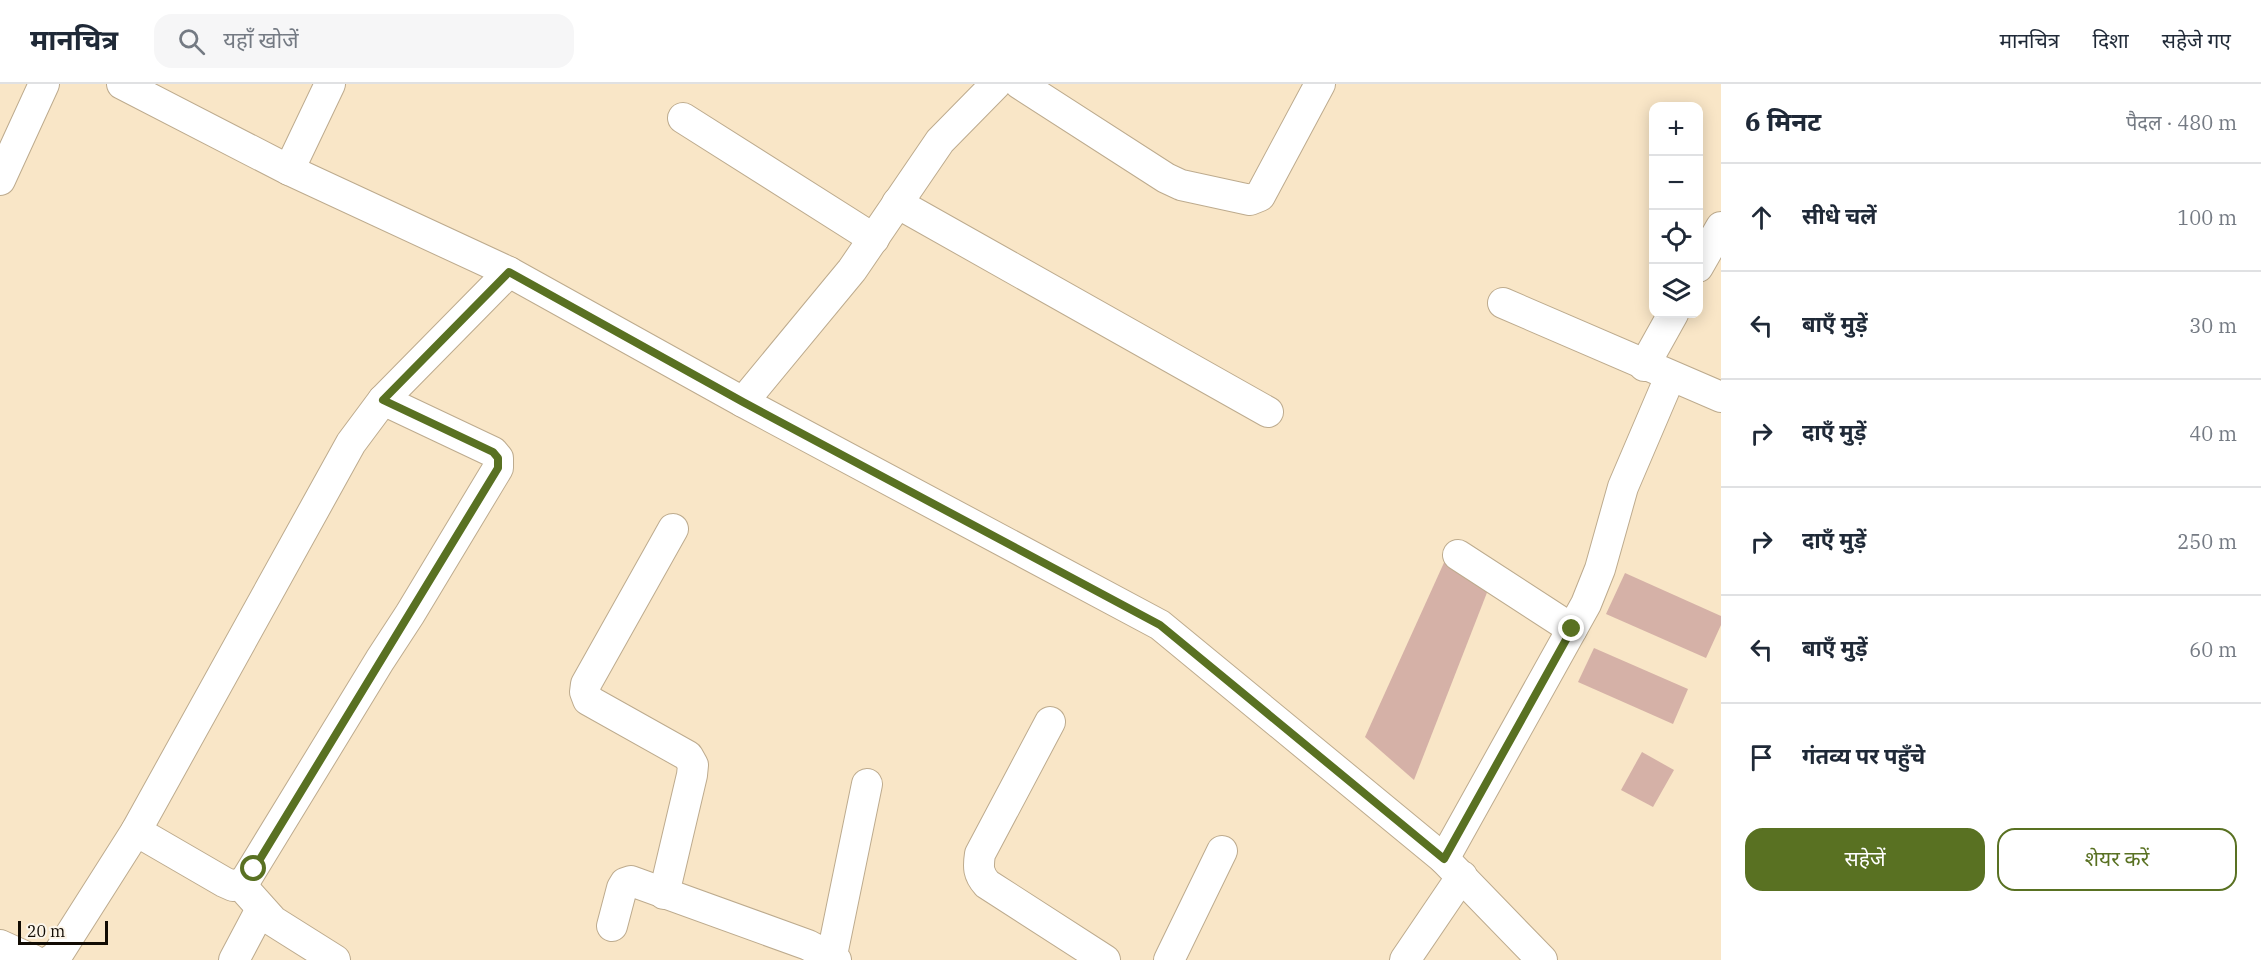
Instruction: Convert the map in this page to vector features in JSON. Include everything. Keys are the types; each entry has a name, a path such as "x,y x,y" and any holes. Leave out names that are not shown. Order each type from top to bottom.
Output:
{"street":[{"path":"0,180 44,84"},
{"path":"122,84 289,170 509,272 743,402 1160,625 1453,868 1542,960"},
{"path":"289,170 330,84"},
{"path":"743,402 852,270 940,141 996,84"},
{"path":"1020,84 1166,178 1181,185 1250,200 1260,196 1320,84"},
{"path":"683,118 874,239"},
{"path":"897,203 1268,412"},
{"path":"1700,264 1721,227"},
{"path":"51,960 56,957 136,831 351,443 383,400 509,272"},
{"path":"1503,303 1721,397"},
{"path":"1405,960 1586,604 1600,569 1672,318"},
{"path":"136,831 232,886 245,881 498,468 498,458 493,452 383,400"},
{"path":"664,894 693,765 688,756 588,700 585,692 586,684 673,529"},
{"path":"1458,555 1572,629"},
{"path":"1050,722 981,854 978,866 980,876 987,884 1105,960"},
{"path":"612,926 622,888 625,883 631,881 808,945 833,959 867,784"},
{"path":"1169,960 1222,851"},
{"path":"240,884 273,921 335,960"},
{"path":"234,960 261,909"},
{"path":"0,945 33,960"}],"building":[{"path":"1447,556 1488,590 1414,780 1365,737"},
{"path":"1625,573 1721,616 1721,625 1706,658 1606,614"},
{"path":"1594,648 1688,689 1673,724 1578,682"},
{"path":"1642,752 1674,770 1653,807 1621,790"}],"route":[{"path":"254,869 498,468 498,458 493,452 383,400 509,272 743,402 1160,625 1444,859 1572,629"}]}
